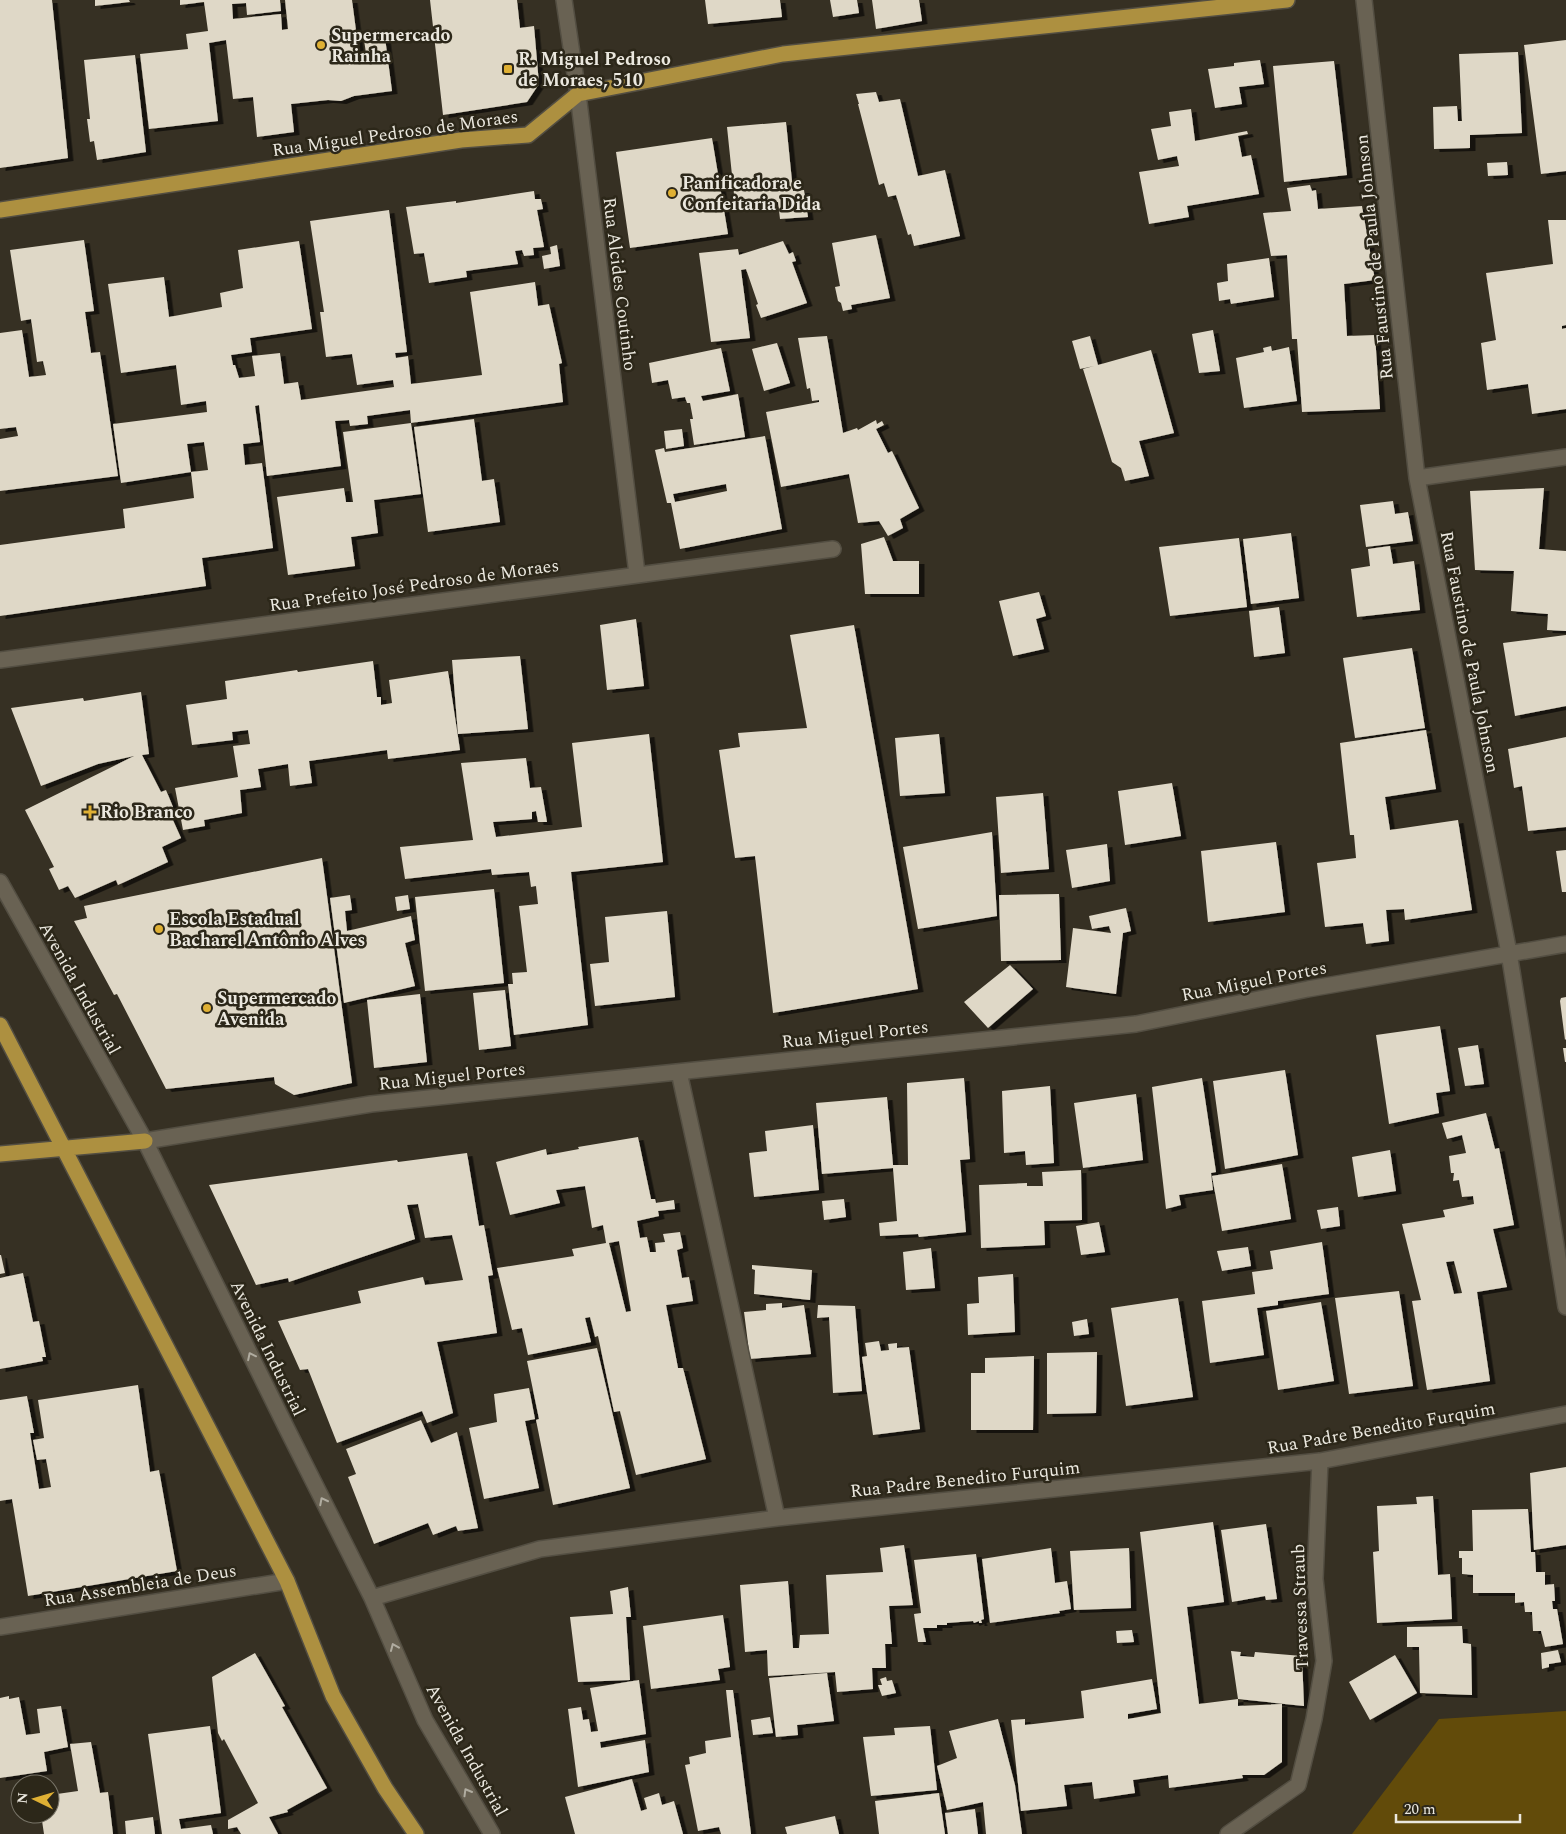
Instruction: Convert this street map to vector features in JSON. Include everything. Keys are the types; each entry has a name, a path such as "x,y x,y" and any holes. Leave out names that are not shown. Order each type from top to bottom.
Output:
{"main road":[{"name":"Rua Miguel Pedroso de Moraes","path":"0,210 461,140 528,135 578,94 782,54 1287,0"},
{"path":"0,1025 287,1581 333,1696 385,1788 416,1834"},
{"path":"0,1154 145,1141"}],"street":[{"name":"Rua Alcides Coutinho","path":"564,0 578,94 638,574"},
{"name":"Rua Faustino de Paula Johnson","path":"1364,0 1417,478 1509,952 1566,1308"},
{"path":"1417,478 1566,457"},
{"name":"Rua Prefeito José Pedroso de Moraes","path":"0,660 832,549"},
{"name":"Avenida Industrial","path":"0,882 145,1141 372,1598 425,1720 492,1834"},
{"name":"Rua Miguel Portes","path":"145,1141 370,1104 1136,1024 1308,989 1509,952 1566,944"},
{"path":"679,1072 777,1518"},
{"name":"Rua Padre Benedito Furquim","path":"372,1598 540,1549 777,1518 1320,1460 1566,1414"},
{"name":"Travessa Straub","path":"1228,1834 1298,1785 1314,1719 1324,1662 1315,1579 1320,1460"},
{"name":"Rua Assembleia de Deus","path":"0,1627 287,1581"}],"shaded area":[{"path":"1566,1711 1566,1834 1352,1834 1439,1719"}],"building":[{"path":"0,0 52,0 68,158 0,168"},
{"path":"95,0 129,0 130,2 95,6"},
{"path":"180,0 280,0 281,11 247,15 246,3 232,4 233,19 281,14 282,30 288,29 285,0 352,0 360,61 367,60 363,33 384,30 392,91 354,96 341,101 328,100 291,104 294,132 257,137 253,97 233,99 226,40 209,43 218,121 149,129 140,54 188,49 186,34 208,31 204,2 180,5"},
{"path":"430,0 517,0 520,28 534,26 539,84 527,102 443,115"},
{"path":"705,0 780,0 782,17 708,24"},
{"path":"830,0 857,0 859,13 833,17"},
{"path":"872,0 919,0 922,21 876,29"},
{"path":"1566,40 1566,171 1541,174 1524,45"},
{"path":"1518,52 1522,133 1470,135 1470,148 1434,149 1433,107 1457,106 1458,121 1462,121 1459,54"},
{"path":"135,55 146,152 97,160 94,141 90,142 87,119 90,119 84,60"},
{"path":"1260,60 1264,84 1239,87 1242,104 1215,108 1208,69"},
{"path":"1334,61 1347,175 1284,182 1273,66"},
{"path":"876,92 879,102 900,99 918,176 945,170 960,236 914,246 911,234 908,235 896,195 888,197 884,183 879,185 858,104 856,94"},
{"path":"1191,109 1195,141 1247,131 1248,134 1238,136 1242,157 1251,155 1259,194 1187,206 1189,217 1149,224 1139,172 1179,166 1177,156 1158,160 1151,129 1171,126 1169,112"},
{"path":"786,122 793,191 804,190 808,217 780,219 778,202 735,204 727,127"},
{"name":"Panificadora e Confeitaria Dida","path":"712,138 728,234 630,248 616,152"},
{"path":"1507,162 1508,175 1488,176 1487,163"},
{"path":"1310,185 1312,191 1316,190 1318,209 1362,206 1375,280 1344,284 1347,336 1375,335 1380,409 1302,412 1297,339 1292,339 1287,255 1271,256 1263,213 1291,211 1287,188"},
{"path":"534,191 535,199 541,199 543,209 537,210 544,247 533,248 534,255 524,256 522,250 515,251 518,264 466,271 467,277 429,283 424,253 414,254 406,207 456,201 456,203"},
{"path":"389,210 407,352 395,353 396,358 408,356 411,384 482,375 470,292 535,282 538,306 549,304 562,363 559,364 563,402 411,423 410,410 367,416 368,424 350,426 349,420 335,421 341,466 267,476 259,405 255,406 260,442 243,444 245,465 262,463 273,548 202,558 206,586 0,616 0,545 125,528 123,509 194,498 191,472 121,483 113,424 207,412 206,401 181,405 176,365 121,373 108,284 164,277 169,317 222,307 220,293 243,288 238,250 299,241 312,329 250,338 252,352 231,355 239,378 255,376 252,356 280,353 284,384 298,382 301,400 394,387 393,380 357,385 352,354 326,357 320,312 324,312 310,221","holes":["204,442 208,470 191,472 187,444"]},
{"path":"1548,220 1566,220 1566,325 1562,326 1562,329 1566,328 1566,409 1532,414 1528,384 1487,390 1481,343 1496,340 1486,273 1553,264"},
{"path":"876,235 890,298 851,305 852,309 843,311 841,303 838,301 835,287 840,286 832,243"},
{"path":"84,240 94,311 85,312 91,353 100,352 118,476 0,491 0,439 18,436 16,427 0,429 0,333 22,330 29,377 46,375 43,361 37,362 31,319 21,321 10,250"},
{"path":"783,241 789,254 793,252 796,261 792,262 807,303 761,318 746,269 741,270 750,338 711,342 699,253 738,249 739,255"},
{"path":"557,245 560,266 544,269 542,256 551,254 550,247"},
{"path":"1269,258 1274,297 1231,304 1230,299 1219,301 1217,283 1228,281 1227,264"},
{"path":"1213,330 1220,371 1199,373 1192,334"},
{"path":"827,336 843,433 857,428 858,430 876,420 877,424 882,421 884,425 876,429 888,453 892,451 919,508 900,519 903,528 888,536 879,521 858,523 849,474 781,487 766,412 819,402 819,400 812,401 810,388 807,389 798,338"},
{"path":"1090,336 1098,365 1151,350 1174,433 1139,441 1149,476 1125,481 1121,468 1112,462 1083,369 1094,366 1080,369 1072,341"},
{"path":"777,343 790,383 764,391 752,349"},
{"path":"1271,346 1272,351 1289,347 1297,401 1244,408 1236,358 1264,352 1263,348"},
{"path":"721,348 730,391 701,396 703,401 738,394 745,437 694,445 690,419 693,419 690,403 687,403 685,397 672,399 668,380 652,383 649,363"},
{"path":"474,419 482,481 494,479 500,522 428,532 414,427"},
{"path":"411,423 421,494 374,500 378,533 351,537 355,566 288,575 277,497 344,488 346,502 353,502 343,432"},
{"path":"682,429 684,446 666,449 664,431"},
{"path":"765,436 782,529 680,549 671,503 667,503 655,450 664,448 665,452","holes":["726,484 727,491 675,502 673,494"]},
{"path":"1544,488 1539,549 1566,551 1566,631 1547,630 1548,614 1511,611 1514,571 1475,570 1470,491"},
{"path":"1393,501 1395,514 1408,512 1413,541 1366,547 1360,505"},
{"path":"1291,533 1299,598 1251,604 1243,539"},
{"path":"884,537 893,561 919,561 919,594 865,594 861,544"},
{"path":"1239,538 1247,607 1170,616 1159,547"},
{"path":"1390,546 1393,564 1414,561 1420,610 1357,617 1351,569 1370,566 1368,549"},
{"path":"1039,592 1046,616 1036,619 1044,649 1013,656 999,601"},
{"path":"1279,607 1285,653 1254,657 1249,611"},
{"path":"636,619 644,686 607,690 600,625"},
{"path":"854,625 918,989 773,1013 755,856 735,858 719,750 740,747 738,733 807,728 790,635"},
{"path":"1566,635 1566,706 1515,716 1503,643"},
{"path":"1412,648 1425,728 1355,738 1343,658"},
{"path":"520,656 528,729 458,734 452,660"},
{"path":"373,661 377,697 381,697 381,705 392,703 389,680 448,671 460,750 388,759 387,750 309,761 312,783 290,786 288,764 258,769 261,787 240,790 242,813 204,820 205,826 183,830 175,788 238,777 233,746 250,744 248,730 232,732 233,740 192,745 186,705 227,699 225,681"},
{"path":"141,692 149,754 142,755 161,792 166,790 173,807 168,809 181,838 162,847 168,862 118,885 116,880 75,898 68,886 59,890 49,869 54,867 25,810 134,756 98,764 41,786 11,708 83,698 84,701"},
{"path":"1426,730 1436,789 1385,797 1390,830 1458,820 1472,910 1405,920 1404,909 1386,910 1389,941 1366,944 1363,923 1325,927 1317,863 1356,858 1354,835 1350,835 1340,743"},
{"path":"649,734 663,862 571,872 588,1025 514,1035 508,984 513,984 512,973 527,972 519,906 538,904 536,886 531,887 529,872 492,875 491,869 405,879 400,847 473,840 461,763 526,758 530,788 541,787 547,822 538,822 536,811 532,812 532,819 493,822 496,837 582,827 572,743"},
{"path":"939,734 945,793 900,796 895,738"},
{"path":"1566,737 1566,827 1528,831 1522,786 1514,788 1508,749"},
{"path":"1172,783 1181,836 1125,845 1118,791"},
{"path":"1043,793 1049,869 1001,873 996,797"},
{"path":"992,832 997,916 918,929 903,847"},
{"path":"1276,842 1285,912 1208,922 1201,851"},
{"path":"1107,844 1110,881 1072,888 1066,850"},
{"path":"1566,850 1566,892 1562,892 1556,851"},
{"path":"322,858 352,1083 294,1095 275,1084 274,1077 166,1089 117,994 114,995 74,921 87,918 84,906"},
{"path":"494,889 504,983 425,991 415,897"},
{"path":"1059,894 1061,960 1001,961 999,895"},
{"path":"350,895 352,910 345,911 347,931 411,916 415,940 405,943 415,986 344,1003 330,898"},
{"path":"408,895 410,909 397,911 395,897"},
{"path":"1126,908 1131,931 1123,933 1116,994 1066,987 1073,928 1111,933 1109,926 1092,929 1089,916"},
{"path":"667,911 675,997 595,1006 590,964 609,962 605,917"},
{"path":"1010,965 1033,989 988,1028 964,1002"},
{"path":"505,990 511,1046 479,1050 473,993"},
{"path":"420,994 427,1062 374,1068 367,1000"},
{"path":"1566,997 1565,1040 1560,1001 1561,998"},
{"path":"1440,1026 1450,1091 1436,1093 1439,1113 1389,1124 1376,1035"},
{"path":"1478,1045 1484,1084 1465,1086 1458,1048"},
{"path":"1563,1048 1566,1048 1566,1062 1565,1062"},
{"path":"1285,1070 1298,1155 1225,1169 1213,1081"},
{"path":"964,1078 970,1159 960,1160 966,1232 919,1237 918,1234 880,1236 879,1223 897,1221 893,1168 822,1174 816,1103 887,1097 893,1165 908,1165 907,1083"},
{"path":"1202,1078 1216,1172 1211,1173 1213,1190 1179,1195 1181,1205 1166,1209 1152,1087"},
{"path":"1050,1086 1054,1163 1026,1165 1025,1151 1004,1153 1002,1091"},
{"path":"1136,1094 1143,1160 1083,1168 1074,1103"},
{"path":"1486,1113 1495,1149 1499,1148 1514,1225 1493,1229 1507,1287 1477,1292 1490,1381 1427,1390 1412,1301 1421,1300 1402,1224 1445,1217 1443,1210 1474,1204 1473,1196 1462,1197 1459,1180 1453,1181 1454,1173 1451,1173 1449,1156 1466,1153 1462,1135 1447,1139 1442,1123","holes":["1454,1261 1462,1293 1454,1294 1446,1262"]},
{"path":"813,1125 819,1190 754,1197 749,1153 767,1151 765,1131"},
{"path":"638,1137 651,1199 655,1199 656,1203 674,1200 675,1209 658,1211 659,1216 637,1221 640,1238 647,1237 650,1252 656,1252 655,1243 665,1242 663,1234 680,1232 683,1248 677,1250 682,1278 689,1277 693,1301 666,1305 678,1368 683,1368 706,1459 636,1475 620,1411 614,1412 598,1336 595,1337 590,1317 585,1318 591,1342 528,1355 522,1328 512,1330 497,1268 574,1256 572,1249 606,1243 603,1225 592,1228 585,1186 556,1190 560,1203 510,1215 496,1162 546,1149 547,1155 579,1149 578,1147","holes":["619,1241 631,1311 626,1312 609,1243"]},
{"path":"1390,1150 1396,1191 1358,1197 1352,1157"},
{"path":"467,1153 479,1226 484,1225 493,1275 488,1276 497,1333 437,1342 453,1413 427,1423 422,1411 337,1443 308,1369 300,1370 278,1321 361,1303 358,1291 423,1277 425,1285 463,1280 452,1235 425,1238 418,1204 407,1205 415,1239 289,1282 288,1278 256,1285 209,1185 397,1160 398,1162"},
{"path":"1282,1164 1291,1219 1222,1231 1212,1176"},
{"path":"1081,1170 1082,1220 1044,1221 1045,1245 981,1248 979,1185 1027,1183 1027,1186 1043,1186 1042,1172"},
{"path":"844,1199 846,1217 824,1220 822,1201"},
{"path":"1338,1207 1340,1226 1321,1229 1317,1210"},
{"path":"1099,1222 1105,1252 1081,1255 1076,1226"},
{"path":"1322,1242 1329,1294 1278,1301 1278,1305 1257,1308 1264,1355 1210,1363 1202,1301 1255,1294 1252,1272 1273,1269 1270,1251"},
{"path":"1248,1247 1251,1266 1222,1271 1217,1251"},
{"path":"931,1248 935,1288 906,1290 903,1252"},
{"path":"0,1255 5,1273 0,1274"},
{"path":"752,1265 812,1270 810,1300 754,1294 755,1270 752,1269"},
{"path":"23,1273 33,1322 39,1321 46,1357 42,1357 43,1361 0,1369 0,1278"},
{"path":"1013,1274 1015,1332 968,1335 967,1304 979,1303 978,1277"},
{"path":"1399,1291 1413,1386 1349,1394 1335,1298"},
{"path":"1178,1298 1193,1397 1126,1406 1111,1308"},
{"path":"1321,1302 1334,1381 1278,1390 1266,1311"},
{"path":"782,1303 782,1308 804,1305 811,1354 750,1359 744,1312 766,1310 766,1304"},
{"path":"818,1305 855,1306 862,1391 833,1393 829,1317 817,1318"},
{"path":"1087,1319 1089,1334 1074,1336 1072,1322"},
{"path":"879,1341 881,1351 889,1350 888,1344 897,1343 897,1348 909,1347 920,1429 873,1435 862,1357 867,1356 865,1343"},
{"path":"597,1348 630,1488 553,1505 536,1420 539,1419 527,1361"},
{"path":"1097,1352 1096,1413 1047,1414 1047,1353"},
{"path":"1034,1356 1033,1430 971,1430 971,1373 985,1373 985,1358"},
{"path":"138,1385 150,1472 159,1470 177,1571 28,1596 12,1499 0,1501 0,1400 27,1396 34,1433 30,1433 39,1489 51,1487 46,1459 37,1460 33,1440 44,1438 38,1400"},
{"path":"529,1388 535,1419 525,1421 539,1488 484,1499 469,1428 497,1422 494,1394"},
{"path":"421,1420 431,1443 457,1432 478,1528 458,1531 456,1526 433,1535 428,1523 374,1544 348,1477 356,1474 346,1449"},
{"path":"1566,1467 1566,1545 1534,1550 1530,1473"},
{"path":"1433,1496 1438,1575 1450,1574 1452,1619 1377,1623 1373,1552 1379,1551 1377,1506 1417,1504 1416,1497"},
{"path":"1528,1509 1531,1552 1535,1552 1536,1572 1545,1572 1545,1585 1554,1584 1555,1601 1552,1601 1553,1609 1557,1609 1563,1644 1545,1647 1541,1631 1533,1631 1532,1612 1525,1612 1524,1602 1515,1603 1515,1593 1473,1593 1473,1575 1462,1574 1462,1558 1459,1558 1459,1551 1473,1551 1472,1510"},
{"path":"1213,1522 1224,1602 1187,1607 1199,1704 1238,1699 1238,1706 1282,1704 1282,1762 1264,1775 1242,1775 1243,1778 1169,1788 1168,1775 1133,1780 1135,1793 1094,1799 1092,1782 1064,1785 1067,1806 1021,1811 1011,1720 1025,1719 1025,1725 1084,1718 1081,1691 1152,1679 1157,1709 1128,1714 1128,1719 1161,1713 1140,1532"},
{"path":"1266,1524 1277,1599 1266,1600 1265,1596 1232,1602 1221,1530"},
{"path":"904,1545 913,1605 889,1606 892,1644 885,1644 886,1668 872,1668 873,1689 837,1692 835,1672 768,1676 767,1650 745,1652 740,1585 788,1581 793,1648 799,1648 800,1635 829,1634 826,1575 883,1572 880,1548"},
{"path":"1051,1548 1055,1583 1067,1581 1071,1609 1059,1611 1060,1613 990,1623 982,1559"},
{"path":"1129,1548 1131,1608 1074,1610 1070,1551"},
{"path":"976,1554 984,1619 981,1620 982,1623 979,1623 979,1621 974,1623 973,1621 947,1623 947,1625 937,1625 937,1628 923,1628 926,1642 918,1642 914,1614 921,1613 914,1560"},
{"path":"628,1587 631,1617 626,1617 630,1680 578,1682 570,1617 613,1614 610,1591"},
{"path":"723,1615 730,1667 718,1669 720,1680 651,1689 643,1626"},
{"path":"1462,1626 1463,1643 1471,1644 1472,1695 1420,1693 1419,1647 1407,1647 1407,1627"},
{"path":"1132,1630 1134,1642 1117,1643 1116,1631"},
{"path":"1558,1650 1561,1662 1549,1664 1549,1667 1542,1669 1541,1653"},
{"path":"1231,1651 1241,1652 1240,1656 1254,1657 1255,1652 1302,1656 1304,1706 1238,1699"},
{"path":"255,1653 285,1706 282,1707 327,1788 287,1810 288,1812 269,1817 278,1834 241,1834 237,1827 228,1829 228,1820 258,1803 224,1739 222,1741 218,1733 212,1677"},
{"path":"1395,1655 1417,1693 1370,1720 1349,1682"},
{"path":"827,1673 834,1721 797,1725 798,1735 776,1737 769,1678"},
{"path":"886,1677 887,1681 892,1680 896,1693 882,1696 878,1685 882,1685 880,1679"},
{"path":"639,1680 646,1734 600,1742 601,1748 645,1740 649,1772 578,1787 568,1709 581,1707 583,1720 589,1719 591,1732 598,1731 590,1688"},
{"path":"726,1690 733,1690 751,1834 721,1834 719,1827 698,1831 685,1765 690,1764 689,1757 706,1753 705,1741 731,1737"},
{"path":"9,1696 9,1699 19,1697 26,1735 40,1733 37,1709 61,1706 68,1747 44,1752 47,1771 10,1774 10,1777 0,1778 0,1698"},
{"path":"770,1717 773,1733 753,1735 751,1720"},
{"path":"998,1719 1015,1785 1022,1834 986,1834 983,1802 947,1810 937,1766 957,1758 949,1731"},
{"path":"210,1726 221,1813 179,1819 181,1829 211,1825 213,1834 162,1834 148,1734"},
{"path":"930,1726 937,1790 871,1796 863,1737 895,1735 894,1728"},
{"path":"91,1742 100,1793 108,1792 113,1834 44,1834 42,1824 60,1824 60,1794 78,1791 70,1744"},
{"path":"632,1779 641,1811 647,1809 644,1798 659,1793 662,1805 674,1801 683,1834 575,1834 565,1797"},
{"path":"939,1793 945,1834 879,1834 875,1801"},
{"path":"975,1809 978,1834 948,1834 945,1813"},
{"path":"835,1816 839,1834 787,1834 785,1827"},
{"path":"153,1817 155,1834 126,1834 125,1821"}],"place":[{"name":"Supermercado Rainha","path":"321,45"},
{"name":"R. Miguel Pedroso de Moraes, 510","path":"508,69"},
{"name":"Panificadora e Confeitaria Dida","path":"672,193"},
{"name":"Rio Branco","path":"90,812"},
{"name":"Escola Estadual Bacharel Antônio Alves","path":"159,929"},
{"name":"Supermercado Avenida","path":"207,1008"}]}
